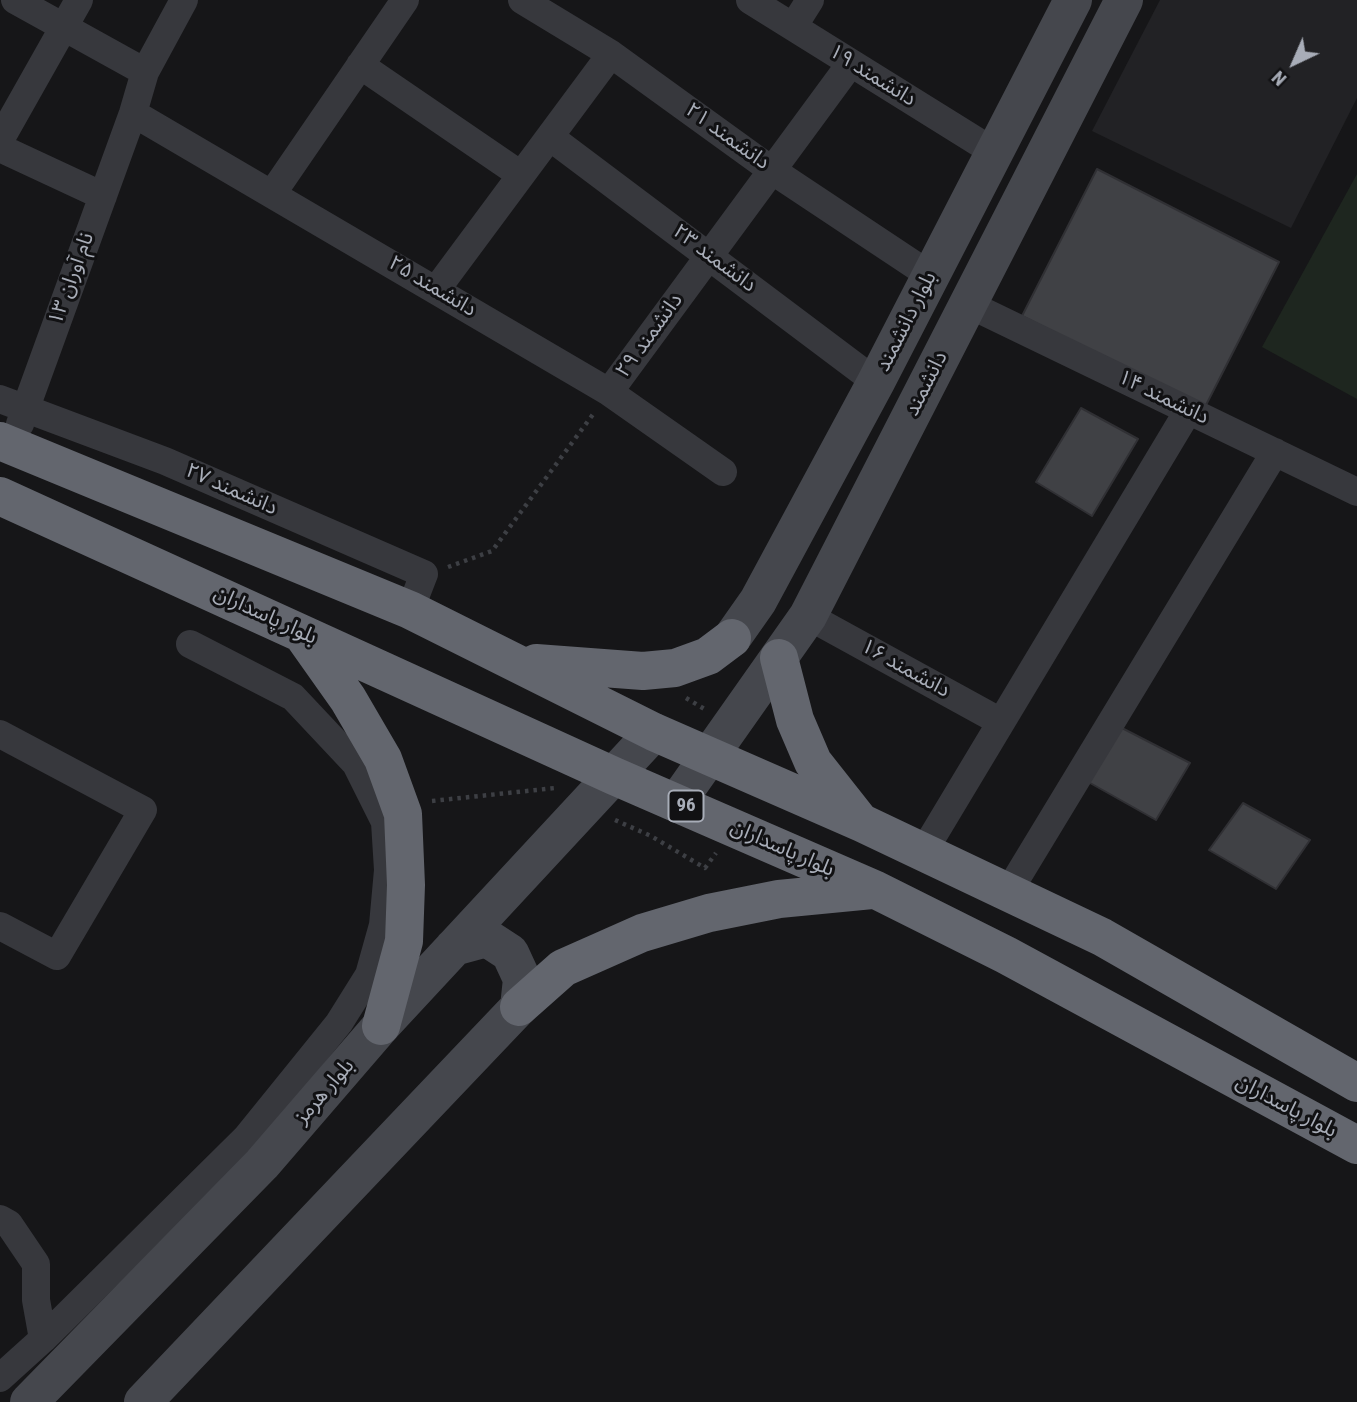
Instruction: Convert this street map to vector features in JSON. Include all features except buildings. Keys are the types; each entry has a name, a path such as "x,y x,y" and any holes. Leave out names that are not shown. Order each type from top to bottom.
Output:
{"highway":[{"path":"7,443 410,610 517,661 654,732 862,823 922,854 1102,937 1357,1083"},
{"name":"بلوار پاسداران","path":"0,496 614,776 876,890 1006,955 1357,1145"},
{"path":"300,632 348,699 383,759 403,814 406,885 404,941 381,1026"},
{"path":"517,661 643,671 675,668 708,656 732,638"},
{"path":"779,658 795,720 813,762 862,823"},
{"path":"519,1007 563,968 642,933 709,913 779,899 876,890"}],"main road":[{"name":"بلوار دانشمند","path":"732,638 758,601 876,382 1073,0"},
{"name":"دانشمند","path":"677,802 712,756 808,615 1124,0"},
{"name":"بلوار هرمز","path":"29,1402 262,1164 381,1026 654,732"},
{"path":"143,1402 519,1007 522,979 510,953 487,938 454,947"}],"street":[{"path":"15,0 145,72"},
{"path":"0,140 79,0"},
{"name":"نام آوران ۱۳","path":"7,443 12,404 103,196 145,72 184,0"},
{"path":"272,194 405,0"},
{"name":"دانشمند ۲۱","path":"522,0 611,54 771,169 931,276"},
{"name":"دانشمند ۱۹","path":"750,0 994,152"},
{"path":"793,27 810,0"},
{"path":"436,290 611,54"},
{"name":"دانشمند ۲۹","path":"609,392 851,63"},
{"path":"360,65 521,175"},
{"name":"دانشمند ۲۵","path":"133,113 609,392 723,472"},
{"name":"دانشمند ۲۳","path":"550,137 876,382"},
{"path":"0,148 103,196"},
{"name":"دانشمند ۱۴","path":"968,304 1357,492"},
{"name":"دانشمند ۲۷","path":"12,404 166,461 424,574"},
{"path":"922,854 1188,411"},
{"path":"1007,894 1275,452"},
{"path":"410,610 424,574"},
{"name":"دانشمند ۱۶","path":"808,615 1001,722"},
{"path":"0,1378 43,1339 246,1138 339,1023 369,975 383,925 388,870 385,822 356,764 293,697 190,644"},
{"path":"0,734 143,810 57,956 0,926"},
{"path":"0,1219 9,1224 36,1264 36,1300 43,1339"}],"path":[{"name":"دانشمند ۲۹","path":"424,574 492,551 609,392"}],"shaded area":[{"path":"1160,0 1357,0 1357,98 1291,228 1092,131"},
{"path":"1357,174 1357,399 1262,347"}]}
